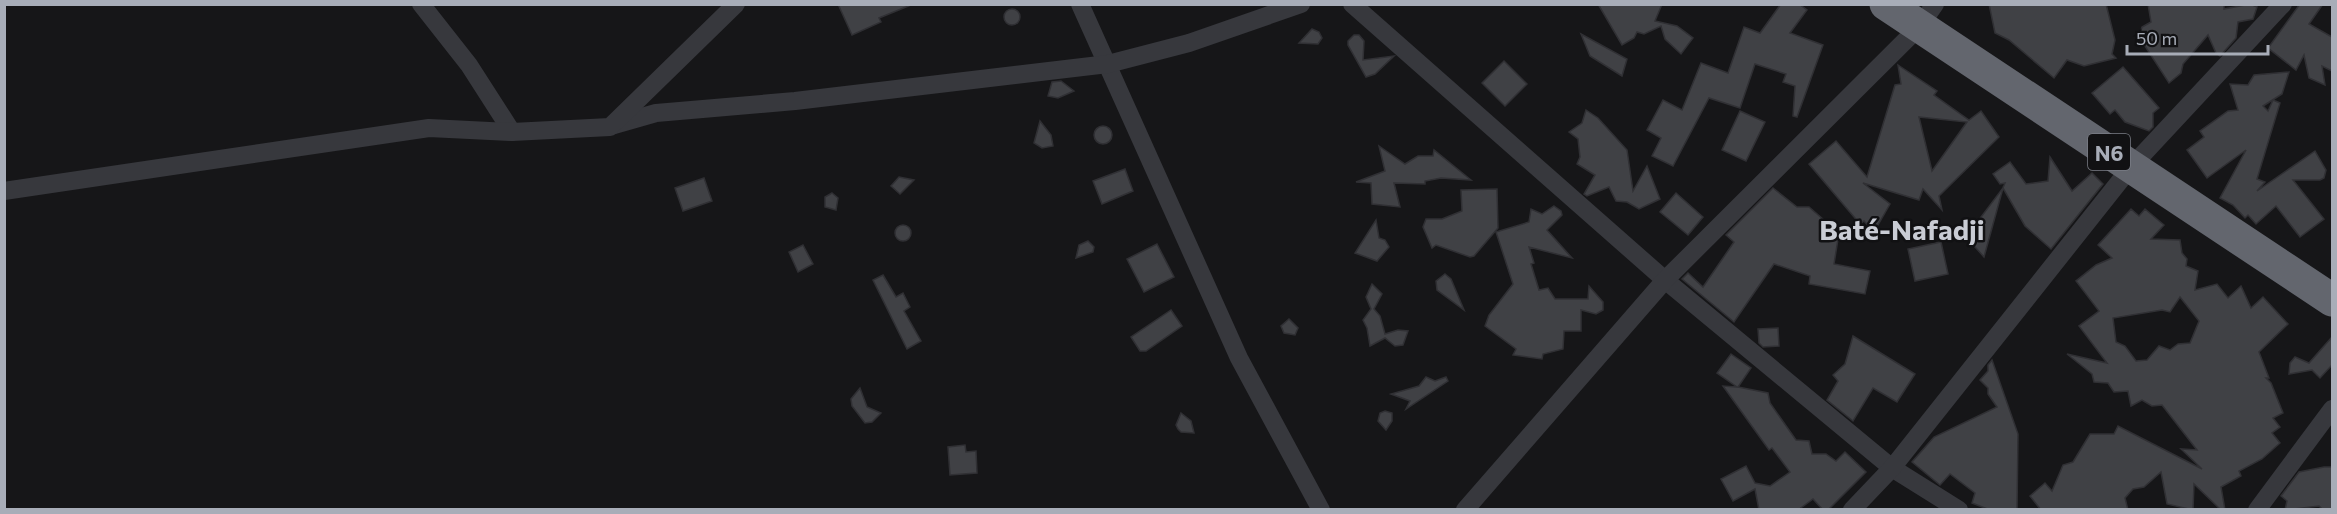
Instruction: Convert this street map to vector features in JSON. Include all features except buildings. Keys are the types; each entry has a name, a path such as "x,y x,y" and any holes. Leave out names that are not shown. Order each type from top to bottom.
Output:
{"highway":[{"name":"N6","path":"1886,4 1927,16 2132,167 2332,300"}],"street":[{"path":"421,4 469,65 512,132"},
{"path":"610,127 736,4"},
{"path":"1080,4 1239,358 1321,510"},
{"path":"4,191 429,128 512,132 610,127 656,113 795,101 1108,63 1189,43 1301,4"},
{"path":"1352,4 1665,280 1892,468 1959,510"},
{"path":"1852,510 1892,468 2132,167 2283,4"},
{"path":"1464,510 1665,280 1927,16"},
{"path":"2256,510 2332,409"}],"district":[{"name":"Baté-Nafadji","path":"1902,229"}]}
